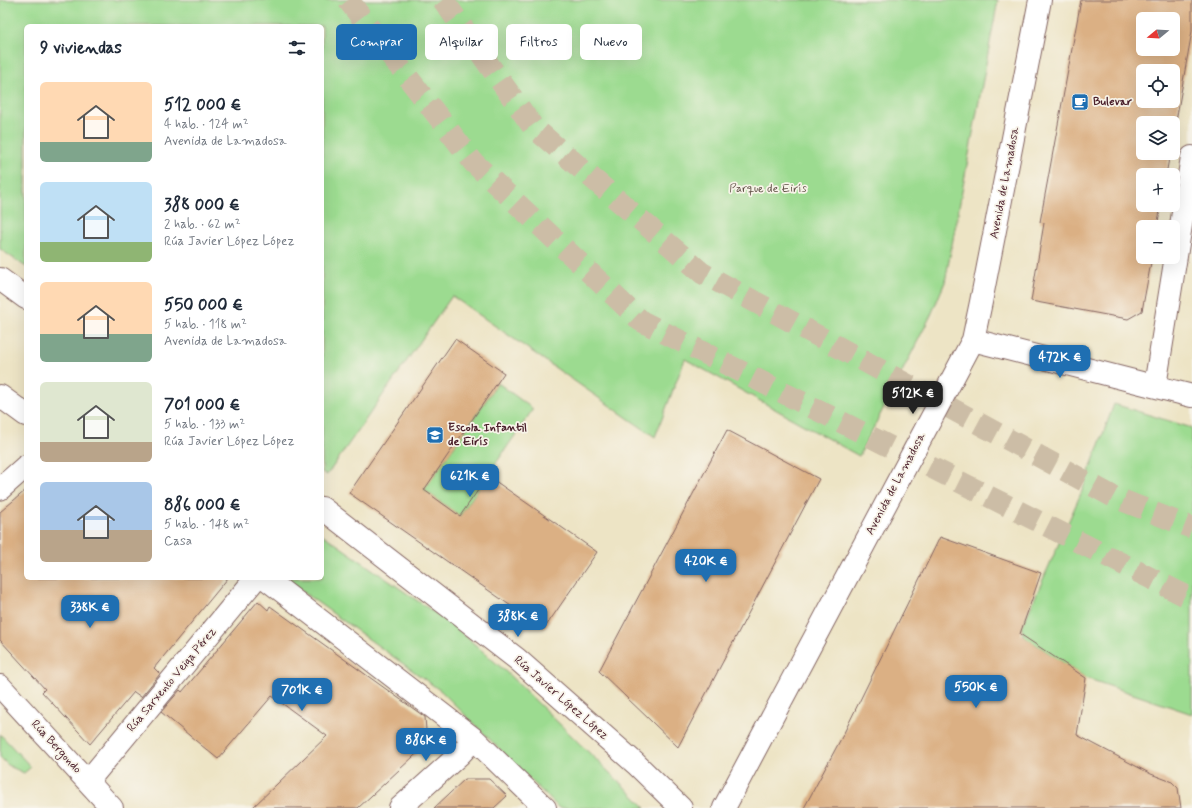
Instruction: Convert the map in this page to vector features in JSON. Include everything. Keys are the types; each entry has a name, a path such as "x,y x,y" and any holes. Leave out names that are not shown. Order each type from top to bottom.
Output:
{"street":[{"name":"Avenida de Lamadosa","path":"724,808 973,340 982,302 1040,0"},
{"path":"1155,386 1192,157"},
{"path":"0,279 24,297"},
{"path":"973,340 1192,396"},
{"path":"0,396 24,414"},
{"path":"0,490 24,468"},
{"name":"Rúa Javier López López","path":"324,510 517,659 636,764 681,808"},
{"name":"Rúa Sarxento Veiga Pérez","path":"88,781 254,580"},
{"path":"268,580 474,740 545,808"},
{"name":"Rúa Bergondo","path":"0,686 112,808"},
{"path":"400,808 474,740"}],"green space":[{"name":"Parque de Eirís","path":"0,0 998,0 945,282 931,315 859,456 685,359 655,437 452,296 327,475 324,473 324,24 24,24 24,266 0,249"},
{"path":"498,383 533,409 460,516 424,490"},
{"path":"1114,404 1192,428 1192,714 1086,678 1023,636 1022,627 1082,491"},
{"path":"324,535 455,627 503,669 646,808 559,808 441,691 286,580 324,580"},
{"path":"0,734 31,767 24,773 9,766 0,757"}],"building":[{"path":"1081,0 1192,0 1192,31 1180,99 1180,64 1136,64 1136,108 1178,108 1177,116 1136,116 1136,160 1169,160 1167,168 1136,168 1136,212 1160,212 1158,220 1136,220 1136,264 1151,264 1142,311 1128,319 1031,301 1044,223 1040,222"},
{"path":"455,339 504,373 424,490 460,516 488,476 597,552 544,629 349,493"},
{"path":"727,430 819,479 678,747 599,671"},
{"path":"24,492 24,580 226,580 154,668 160,674 141,697 134,692 90,744 42,692 45,689 0,640 0,512"},
{"path":"940,537 1041,573 1020,634 1086,678 1077,735 1151,774 1172,782 1178,788 1181,808 804,808 843,735"},
{"path":"258,601 268,610 270,606 425,717 427,744 358,808 252,808 327,736 272,696 218,759 161,712 180,690 182,692"},
{"path":"465,779 489,779 507,796 494,808 434,808"}],"tunnel":[{"path":"348,0 474,163 641,321 1192,599"},
{"path":"443,0 533,127 702,273 1114,497 1192,528"}],"place":[{"name":"Bulevar","path":"1080,102"},
{"name":"Escola Infantil de Eirís","path":"435,435"}]}
